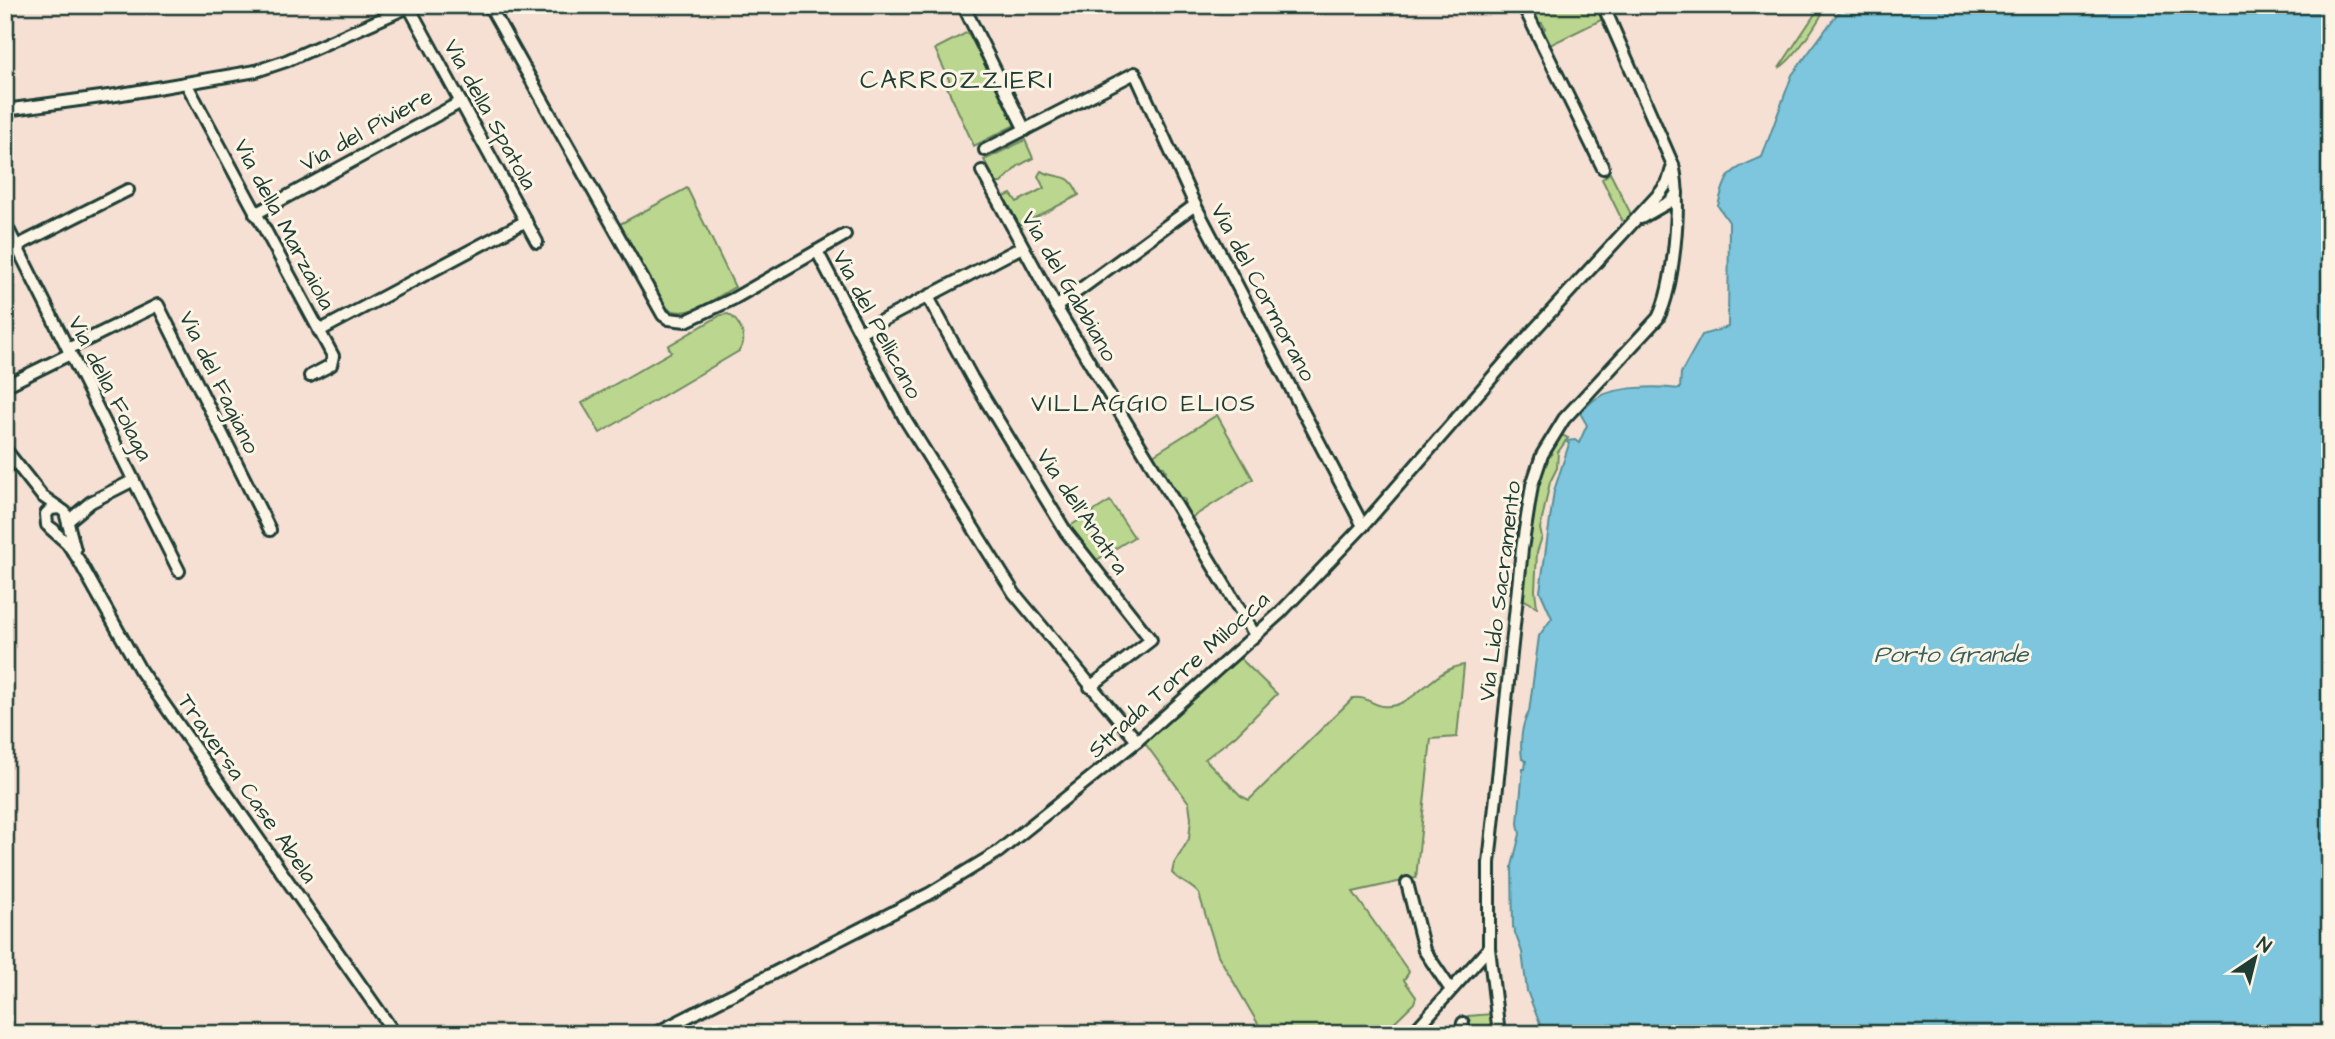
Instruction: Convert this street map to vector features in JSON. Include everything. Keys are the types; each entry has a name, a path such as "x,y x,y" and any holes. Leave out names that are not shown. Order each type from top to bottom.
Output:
{"street":[{"name":"Via del Pellicano","path":"489,5 663,315 668,319 686,321 733,299 817,251 905,419 1014,593 1137,741"},
{"path":"963,5 1025,130 985,150"},
{"path":"1523,5 1603,168"},
{"name":"Via Lido Sacramento","path":"1499,1034 1489,948 1489,863 1522,549 1532,485 1542,455 1564,419 1658,318 1666,299 1676,222 1677,193 1673,165 1603,5"},
{"path":"5,110 256,71 286,61 411,6"},
{"name":"Via della Spatola","path":"411,6 537,242"},
{"name":"Via del Cormorano","path":"1025,130 1135,73 1195,205 1363,526"},
{"name":"Via della Marzaiola","path":"186,83 333,356 331,365 310,376"},
{"name":"Via del Piviere","path":"256,214 461,102"},
{"name":"Strada Torre Milocca","path":"653,1034 929,894 998,852 1137,741 1280,613 1363,526 1550,311 1660,193 1668,182 1673,165"},
{"name":"Via del Gabbiano","path":"982,171 1056,307 1255,635"},
{"path":"5,252 128,190"},
{"path":"1632,223 1671,201 1677,193 1660,193"},
{"path":"1056,307 1195,205"},
{"path":"1650,213 1667,214 1676,222"},
{"path":"319,331 526,221"},
{"name":"Via della Folaga","path":"5,223 179,571"},
{"path":"817,251 845,235"},
{"path":"860,332 1022,247"},
{"name":"Via dell'Anatra","path":"928,297 972,378 1066,532 1152,640 1090,687"},
{"name":"Via del Fagiano","path":"5,386 158,305 270,530"},
{"path":"5,449 32,485 67,514 78,559"},
{"path":"48,523 60,530 91,502 134,480"},
{"path":"32,485 48,523 78,559"},
{"path":"48,523 51,509 91,502"},
{"name":"Traversa Case Abela","path":"78,559 140,670 395,1034"},
{"path":"1407,883 1424,950 1451,990"},
{"path":"1412,1034 1489,948"}],"green space":[{"path":"1597,5 1603,19 1548,46 1542,33 1545,28 1542,23 1537,23 1529,7"},
{"path":"1821,5 1826,5 1812,30 1779,68"},
{"path":"966,33 969,34 1015,125 974,146 947,87 951,84 935,49"},
{"path":"1025,140 1033,158 1018,166 1001,183 997,183 984,160"},
{"path":"1041,171 1068,179 1079,195 1019,226 1004,197 1011,194 1017,202 1044,188 1038,176"},
{"path":"1610,173 1632,216 1624,224 1602,179"},
{"path":"687,188 735,287 701,307 683,312 665,307 620,224"},
{"path":"728,314 742,331 743,341 739,351 600,433 582,403 671,352 668,346 721,315"},
{"path":"1217,415 1253,479 1191,518 1185,507 1185,500 1178,496 1165,475 1164,467 1160,466 1153,455"},
{"path":"1560,434 1568,438 1558,452 1557,468 1550,482 1540,529 1542,537 1537,552 1535,590 1537,607 1521,598 1528,534 1542,473"},
{"path":"1110,501 1134,537 1095,561 1070,526"},
{"path":"1239,657 1277,694 1235,736 1205,759 1241,796 1249,800 1353,698 1382,706 1396,705 1413,696 1446,671 1464,665 1457,737 1431,739 1416,878 1353,892 1409,972 1404,980 1416,997 1414,1003 1382,1034 1264,1034 1218,955 1199,894 1172,873 1174,864 1189,839 1189,803 1144,742"},
{"path":"1492,1014 1494,1034 1466,1034 1468,1016"}],"water":[{"name":"Porto Grande","path":"1850,5 2330,5 2330,1034 1550,1034 1540,1024 1527,991 1522,952 1513,927 1512,866 1520,834 1518,823 1526,761 1522,759 1522,735 1529,712 1539,636 1552,618 1540,591 1554,491 1569,444 1566,441 1575,440 1579,443 1587,425 1580,413 1605,394 1637,388 1680,389 1681,373 1702,335 1728,327 1729,222 1718,206 1724,186 1736,169 1762,157 1792,75 1838,13"}],"district":[{"name":"CARROZZIERI","path":"957,79"},
{"name":"VILLAGGIO ELIOS","path":"1144,403"}]}
